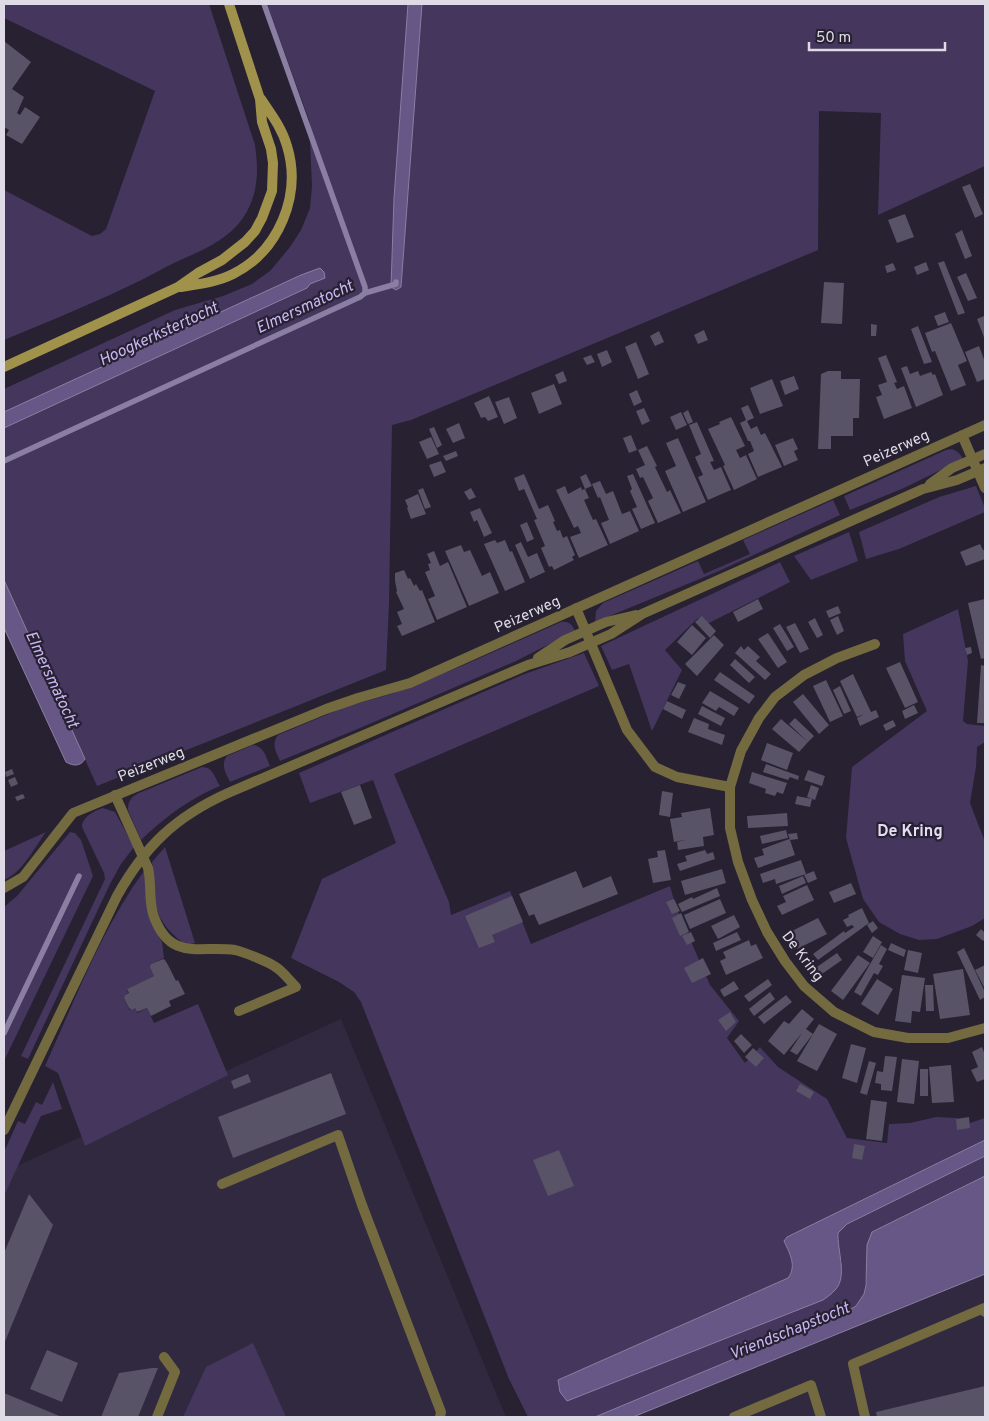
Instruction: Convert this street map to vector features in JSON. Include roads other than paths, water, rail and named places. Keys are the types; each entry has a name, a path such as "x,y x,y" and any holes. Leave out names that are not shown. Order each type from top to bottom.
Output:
{"main road":[{"path":"4,367 178,287 198,272 234,252 255,231 272,191 273,163 271,149 262,122 260,98 229,4"},
{"path":"178,287 208,282 233,274 261,252 273,239 281,224 287,209 290,193 292,178 291,162 282,132 260,98"}],"street":[{"name":"Peizerweg","path":"4,888 23,877 73,813 326,709 410,683 985,425"},
{"path":"962,435 973,459 981,469 985,488"},
{"path":"923,489 952,468 985,454"},
{"path":"4,1130 128,875 158,838 173,825 207,803 528,664 570,652 591,643 611,634 642,614 923,489 957,480 981,469"},
{"path":"576,608 627,730 655,767 677,777 730,788"},
{"path":"528,664 565,640 606,622 642,614"},
{"name":"De Kring","path":"875,644 837,658 804,674 775,697 759,718 741,751 730,788 730,828 740,870 767,932 785,961 804,986 834,1012 874,1032 908,1038 948,1038 985,1028"},
{"path":"115,795 148,868 150,898 155,918 160,928 174,944 187,949 236,950 275,966 296,987 239,1010"},
{"path":"222,1184 338,1135 362,1205 441,1412 440,1417"},
{"path":"865,1417 853,1364 984,1308 985,1312"},
{"path":"157,1417 175,1372 164,1356"},
{"path":"734,1417 811,1385 821,1417"}],"waterway":[{"name":"Elmersmatocht","path":"4,461 360,297 365,293 365,287 264,4"},
{"path":"365,293 396,284 396,282"},
{"name":"Elmersmatocht","path":"4,1033 79,876"}],"district":[{"name":"De Kring","path":"910,830"}],"water label":[{"name":"Hoogkerkstertocht","path":"158,333"},
{"name":"Vriendschapstocht","path":"789,1330"}]}
